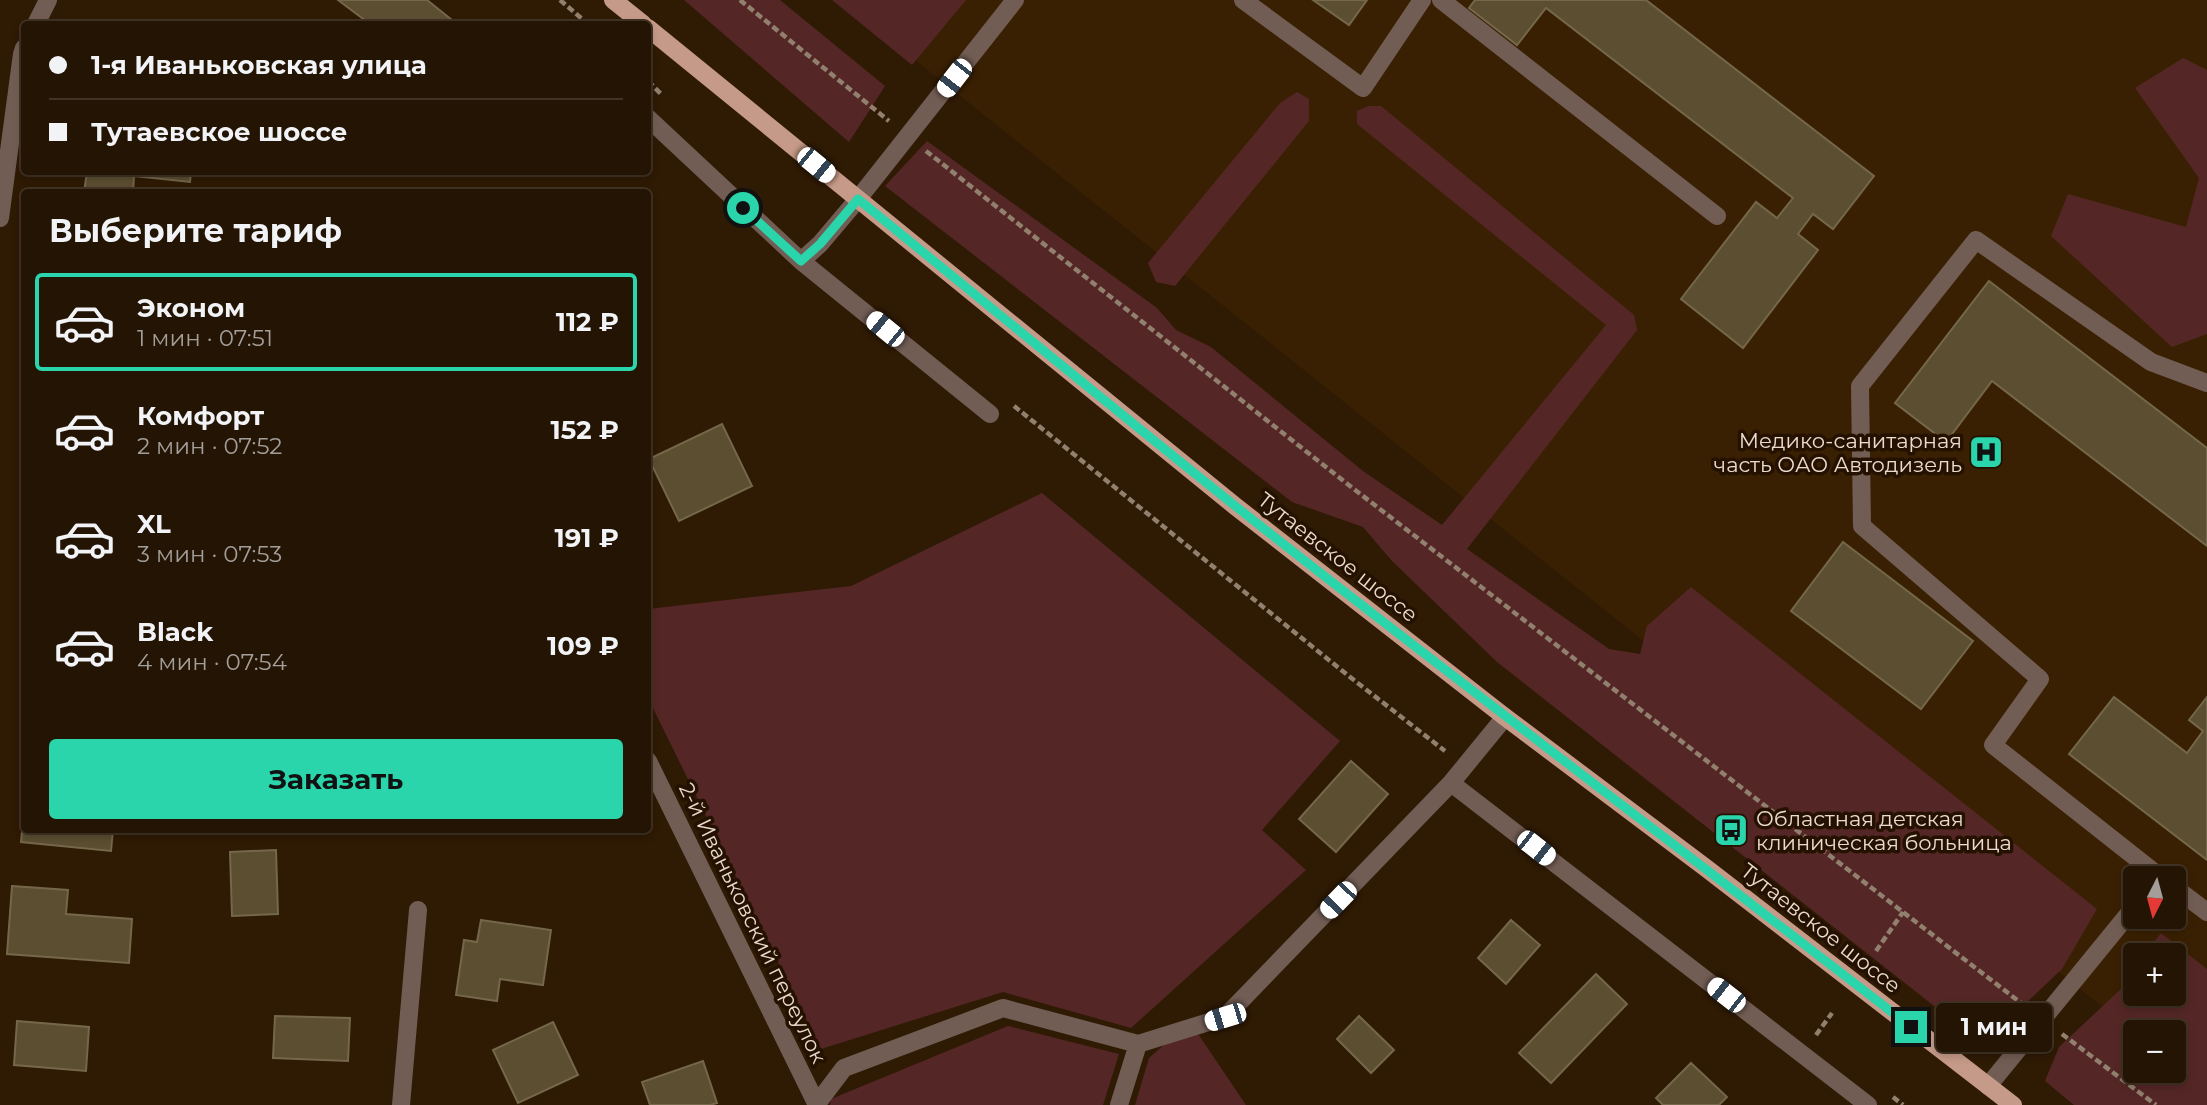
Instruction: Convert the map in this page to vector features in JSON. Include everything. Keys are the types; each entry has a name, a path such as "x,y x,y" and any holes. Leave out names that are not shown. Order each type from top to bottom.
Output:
{"main road":[{"path":"613,0 639,21"},
{"name":"Тутаевское шоссе","path":"651,30 1235,506 2013,1105"}],"street":[{"path":"38,21 48,0"},
{"path":"801,261 820,244 858,199 1015,0"},
{"path":"1243,0 1363,88 1422,0"},
{"path":"1441,0 1717,216"},
{"path":"0,218 21,61"},
{"path":"651,121 801,261 990,414"},
{"path":"2145,866 1993,745 2040,679 1862,527 1860,386 1976,240 2151,362 2207,383"},
{"path":"817,1105 844,1068 1003,1008 1138,1044 1225,1017 1451,783 1506,717"},
{"name":"2-й Иваньковский переулок","path":"651,767 817,1105"},
{"path":"1451,783 1868,1105"},
{"path":"2186,897 2207,912"},
{"path":"401,1105 418,910"},
{"path":"1988,1086 2123,921"},
{"path":"1119,1105 1138,1044"}],"path":[{"path":"560,0 584,21"},
{"path":"740,0 1350,486 2156,1105"},
{"path":"651,84 668,100"},
{"path":"1005,399 1350,677 1465,766"},
{"path":"1876,951 1903,912"},
{"path":"1815,1035 1832,1013"}],"shaded area":[{"path":"684,0 780,0 885,86 849,142"},
{"path":"832,0 966,0 912,65"},
{"path":"840,0 2207,0 2207,1090 2186,1053 2186,1020 2123,1020 2123,1023"},
{"path":"2183,58 2207,70 2207,334 2172,347 2051,236 2068,194 2186,227 2199,178 2135,88"},
{"path":"1297,92 1309,99 1309,121 1175,286 1156,282 1148,263 1280,103"},
{"path":"1368,106 1381,106 1634,315 1637,330 1467,549 1609,649 1640,654 1647,626 1691,587 2097,909 2062,969 2024,1005 2008,1037 1993,1046 1976,1039 1497,662 1392,561 1363,527 1292,502 885,186 927,141 1157,308 1176,330 1211,347 1363,471 1442,525 1606,325 1357,124 1357,111"},
{"path":"1042,493 1340,741 1262,830 1306,870 1131,1028 1003,992 821,1049 651,704 651,609 851,586"},
{"path":"2161,933 2174,943 2153,943"},
{"path":"2186,953 2207,969 2207,1105 2074,1105 2045,1081 2059,1047 2122,988 2123,1006 2186,1006"},
{"path":"1190,1022 1246,1105 1135,1105 1149,1058"},
{"path":"1008,1026 1119,1054 1103,1105 830,1105 831,1099"}],"building":[{"path":"338,0 427,0 453,21 366,21"},
{"path":"1313,0 1367,0 1349,25"},
{"path":"1475,0 1646,0 1874,176 1833,229 1813,214 1798,234 1818,250 1743,348 1681,299 1756,202 1777,218 1793,198 1546,8 1517,45 1469,8"},
{"path":"87,175 191,175 190,182 134,176 133,189 84,189"},
{"name":"Медико-санитарная часть ОАО Автодизель","path":"1989,281 2207,448 2207,546 1992,381 1946,442 1895,403"},
{"path":"722,424 752,486 679,521 651,458"},
{"path":"1843,542 1973,641 1921,709 1791,611"},
{"path":"2114,697 2187,753 2203,731 2189,720 2207,697 2207,860 2069,754"},
{"path":"1351,761 1388,794 1336,852 1299,819"},
{"path":"22,833 113,833 111,851 21,842"},
{"path":"276,850 278,914 232,916 230,852"},
{"path":"12,886 68,890 66,914 132,919 129,963 7,954"},
{"path":"481,920 551,930 543,985 500,979 497,1001 456,995 464,940 477,942"},
{"path":"1511,920 1540,945 1506,984 1478,958"},
{"path":"1596,974 1627,1004 1551,1083 1519,1053"},
{"path":"275,1016 350,1018 348,1061 273,1058"},
{"path":"1359,1016 1394,1050 1371,1073 1337,1039"},
{"path":"17,1021 89,1027 86,1071 14,1065"},
{"path":"553,1022 578,1075 518,1103 493,1050"},
{"path":"703,1061 717,1103 650,1105 642,1082"},
{"path":"1691,1063 1727,1097 1719,1105 1663,1105 1656,1098"}],"place":[{"name":"Медико-санитарная часть ОАО Автодизель","path":"1986,452"},
{"name":"Областная детская клиническая больница","path":"1731,830"}],"route":[{"path":"743,208 801,261 820,244 858,199 1235,506 1911,1027"}]}
